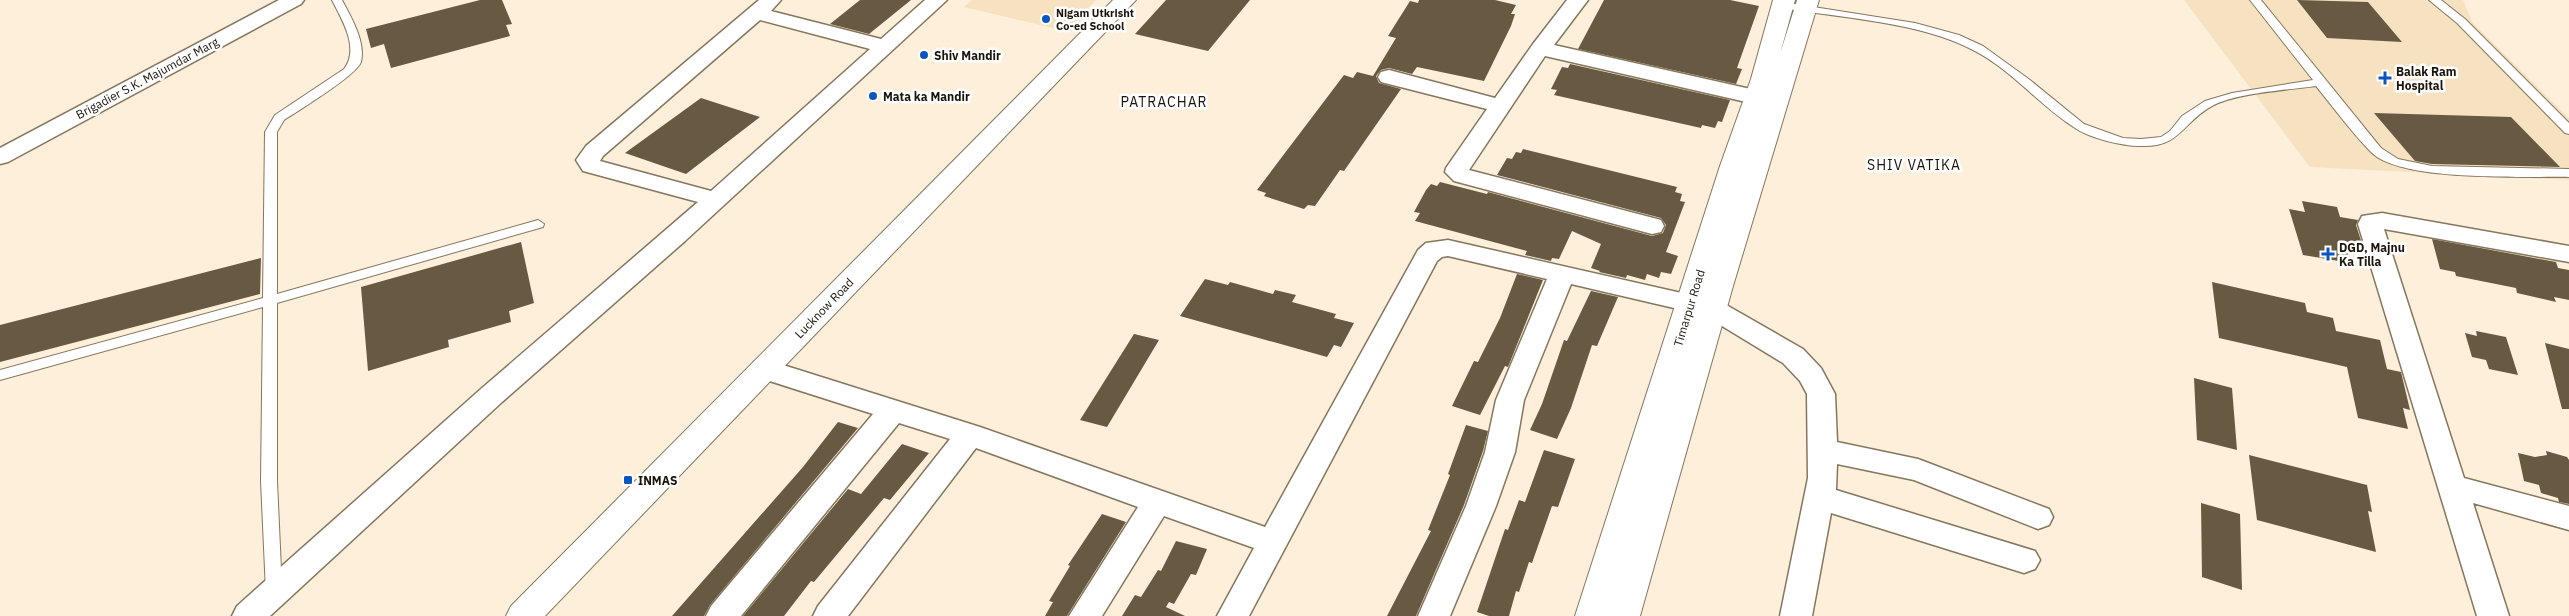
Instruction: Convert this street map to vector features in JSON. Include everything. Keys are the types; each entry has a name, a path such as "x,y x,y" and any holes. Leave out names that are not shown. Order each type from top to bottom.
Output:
{"street":[{"name":"Brigadier S.K. Majumdar Marg","path":"0,157 294,0"},
{"path":"248,616 492,395 668,242 937,0"},
{"name":"Lucknow Road","path":"523,616 1125,0"},
{"path":"1578,0 1540,48 1457,172 1462,176 1652,226"},
{"name":"Timarpur Road","path":"1623,616 1755,97 1795,4"},
{"name":"Timarpur Road","path":"1592,616 1701,306 1795,4"},
{"path":"714,199 591,166 588,160 594,151 764,7 885,46"},
{"path":"1540,48 1755,97"},
{"path":"1389,77 1500,106"},
{"path":"2493,616 2371,222 2382,221 2569,254"},
{"path":"1232,616 1274,543 1427,256 1435,249 1463,250 1562,275 1701,306 1793,356 1811,375 1821,394 1823,478 1796,616"},
{"path":"1434,616 1481,506 1500,452 1510,400 1562,275"},
{"path":"764,369 970,435 1158,500 1274,543"},
{"path":"722,616 893,410"},
{"path":"829,616 970,435"},
{"path":"1822,450 1918,470 2038,517"},
{"path":"2452,486 2569,518"},
{"path":"1820,497 2024,560"},
{"path":"1085,616 1158,500"}],"lane":[{"path":"274,593 269,481 271,132 279,118 348,71 355,62 354,33 337,0"},
{"path":"2255,0 2318,78 2319,82 2377,151 2394,162 2432,170 2569,174"},
{"path":"2434,0 2461,21 2569,130"},
{"path":"1795,4 1915,26 1955,38 1979,48 2026,82 2080,127 2121,141 2141,143 2164,140 2174,134 2186,119 2209,103 2232,96 2319,82"},
{"path":"0,375 538,224"}],"shaded area":[{"name":"Nigam Utkrisht Co-ed School","path":"972,0 1096,0 1065,31 964,7"},
{"name":"Balak Ram Hospital","path":"2184,0 2463,0 2472,22 2569,118 2569,180 2310,167"}],"building":[{"path":"480,0 502,0 512,24 506,25 510,36 391,68 384,44 371,48 366,29"},
{"path":"860,0 911,0 869,34 830,24"},
{"path":"1166,0 1250,0 1208,51 1135,34"},
{"path":"1419,0 1495,0 1516,5 1511,14 1515,14 1511,26 1484,81 1417,67 1412,74 1389,68 1381,70 1376,76 1379,83 1401,89 1344,171 1340,170 1315,206 1308,205 1304,209 1264,196 1266,193 1257,190 1344,75 1353,78 1357,72 1373,76 1396,38 1388,36 1410,1 1418,3"},
{"path":"1604,0 1730,0 1759,6 1737,68 1742,69 1736,84 1578,49"},
{"path":"2297,0 2368,2 2402,42 2327,38"},
{"path":"1570,64 1730,100 1722,122 1718,121 1715,128 1702,125 1701,128 1554,95 1557,90 1551,89 1562,67 1568,68"},
{"path":"701,98 760,117 686,174 625,153"},
{"path":"2374,113 2511,117 2560,167 2432,164 2415,161"},
{"path":"1523,149 1677,187 1675,192 1682,194 1680,201 1685,202 1666,252 1678,256 1671,274 1661,272 1659,278 1647,274 1645,280 1627,275 1626,278 1599,272 1591,268 1601,244 1572,231 1559,259 1552,258 1551,261 1525,255 1527,251 1415,221 1420,213 1414,212 1426,190 1431,184 1437,186 1440,182 1487,194 1488,192 1652,236 1663,233 1666,225 1661,218 1497,175 1507,158 1512,159 1516,152 1521,153"},
{"path":"2302,201 2337,207 2340,217 2358,220 2356,225 2364,250 2345,246 2351,263 2303,255 2289,209 2305,212"},
{"path":"2432,239 2556,262 2558,268 2569,270 2569,300 2554,297 2556,302 2517,293 2516,288 2456,276 2455,272 2440,269"},
{"path":"521,242 534,303 509,311 511,322 448,340 449,347 368,371 361,287"},
{"path":"261,258 260,294 0,362 0,325"},
{"path":"1517,274 1543,280 1508,367 1505,366 1480,415 1452,406 1474,361 1478,362 1500,318"},
{"path":"1205,279 1228,285 1230,282 1273,294 1275,290 1296,295 1292,302 1336,314 1334,318 1354,323 1341,347 1334,345 1327,357 1180,316"},
{"path":"2212,282 2305,303 2307,312 2333,318 2336,331 2380,340 2387,369 2401,372 2410,410 2403,408 2408,429 2358,418 2347,367 2219,338"},
{"path":"1591,291 1618,297 1597,346 1592,345 1571,408 1557,439 1530,430 1542,404 1564,340 1567,341"},
{"path":"2476,331 2506,337 2518,375 2489,369 2486,360 2472,357 2465,333 2477,336"},
{"path":"1134,334 1159,340 1107,427 1080,420"},
{"path":"2545,343 2569,349 2569,409 2562,409"},
{"path":"2194,378 2232,388 2237,450 2197,440"},
{"path":"838,422 858,428 710,605 704,616 672,616 803,467"},
{"path":"1466,425 1488,431 1464,505 1416,616 1387,616 1431,531 1428,530 1450,475 1448,474"},
{"path":"902,444 929,453 890,500 884,498 814,582 811,581 784,616 743,616 848,489 861,494"},
{"path":"1544,450 1575,459 1558,507 1552,506 1532,563 1529,562 1519,592 1516,591 1509,616 1489,616 1477,612 1505,529 1508,530 1519,500 1525,502"},
{"path":"2546,451 2567,457 2569,460 2569,504 2559,502 2558,498 2541,493 2539,485 2524,481 2518,453 2535,457 2547,455"},
{"path":"2249,455 2367,485 2372,512 2368,511 2376,552 2257,520"},
{"path":"2201,503 2240,514 2242,590 2202,577"},
{"path":"1102,514 1126,522 1067,616 1045,616 1053,602 1049,601 1070,566 1068,565"},
{"path":"1176,541 1207,549 1196,575 1191,574 1174,604 1169,602 1166,607 1185,616 1122,616 1135,595 1141,597 1158,570 1161,571"}],"place":[{"name":"Nigam Utkrisht Co-ed School","path":"1046,19"},
{"name":"Shiv Mandir","path":"924,55"},
{"name":"Balak Ram Hospital","path":"2385,78"},
{"name":"Mata ka Mandir","path":"873,96"},
{"name":"DGD, Majnu Ka Tilla","path":"2328,254"},
{"name":"INMAS","path":"628,480"}],"district":[{"name":"PATRACHAR","path":"1164,102"},
{"name":"SHIV VATIKA","path":"1914,165"}]}
